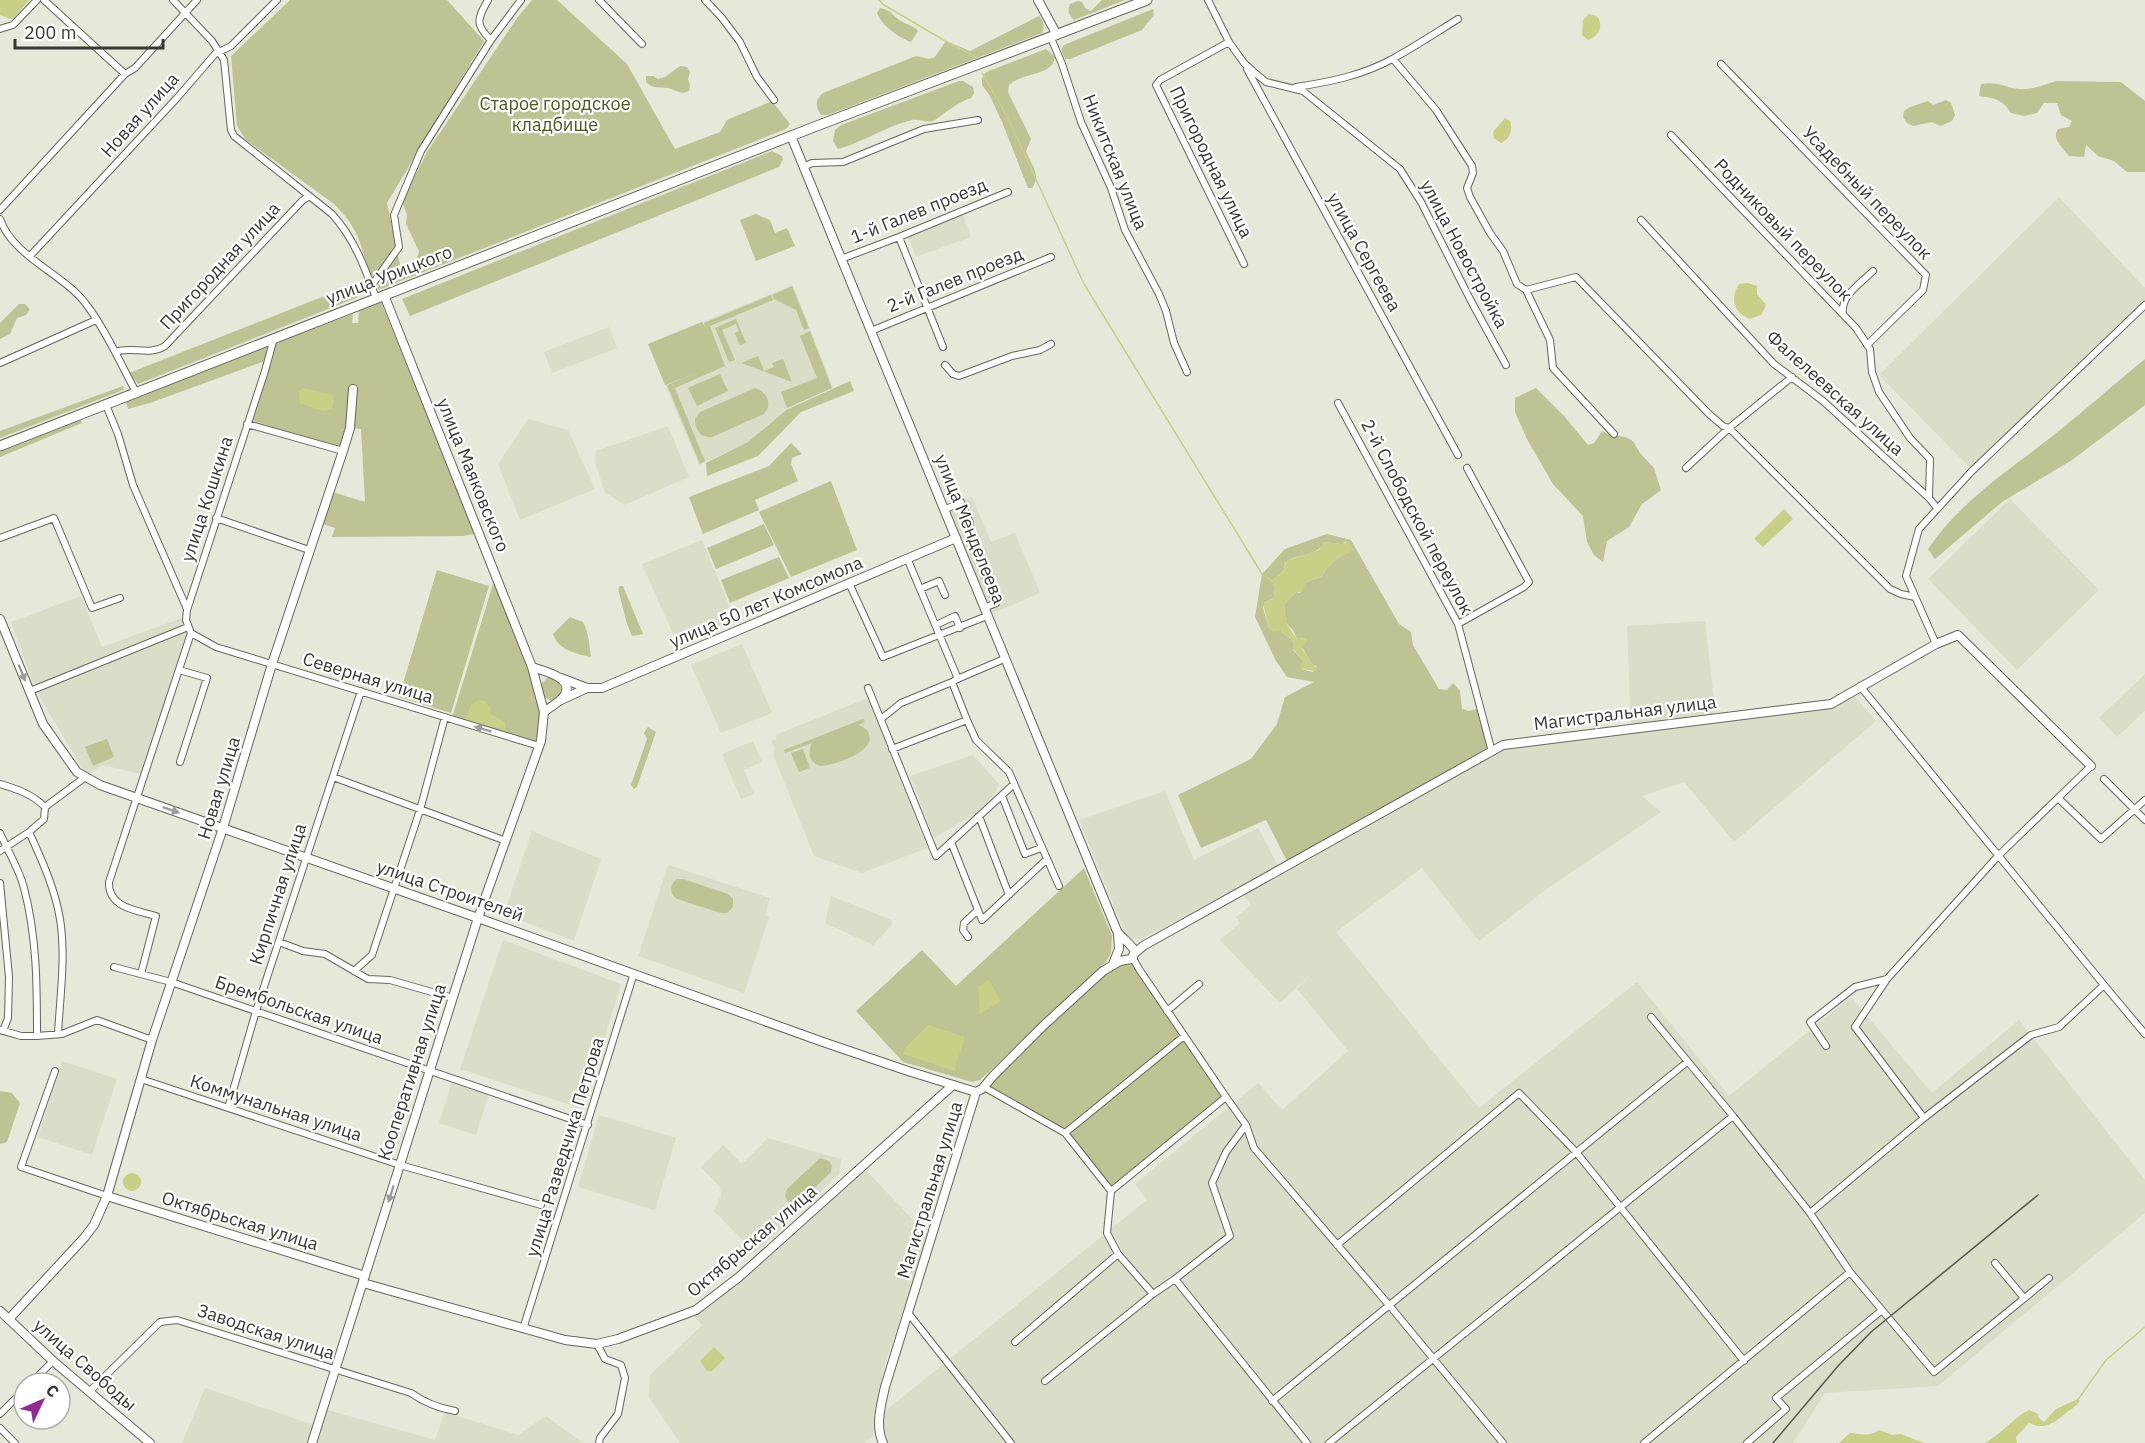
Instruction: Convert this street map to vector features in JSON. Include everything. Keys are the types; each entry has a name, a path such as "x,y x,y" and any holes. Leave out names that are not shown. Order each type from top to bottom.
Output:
{"main road":[{"name":"улица Урицкого","path":"0,446 791,136 1147,0"},
{"name":"улица Менделеева","path":"791,136 1118,933"},
{"name":"улица Маяковского","path":"380,297 532,667 544,712"},
{"path":"532,667 559,677 566,685 562,698 544,712"},
{"path":"557,702 545,700 539,690 543,679 554,675 559,677"},
{"name":"Кооперативная улица","path":"478,918 539,746 544,712"},
{"name":"улица Строителей","path":"478,918 814,1038 953,1085 980,1090"},
{"path":"1113,964 1135,954 1134,949 1118,933"},
{"path":"1118,933 1118,951 1120,957 1126,960"},
{"path":"1113,964 1122,945 1129,944"},
{"name":"Магистральная улица","path":"883,1443 879,1435 880,1407 980,1090 1043,1026 1113,964"},
{"name":"улица Свободы","path":"0,1311 53,1361 150,1443"}],"street":[{"path":"0,29 13,25 37,0"},
{"path":"44,0 124,74"},
{"path":"173,0 219,51 224,60 231,130 234,136 342,225 380,297"},
{"path":"0,210 124,74 135,68 197,0"},
{"name":"Новая улица","path":"30,256 219,51 231,46 277,0"},
{"path":"488,0 478,21 491,40"},
{"path":"372,285 399,247 394,215 421,151 491,40 521,0"},
{"path":"599,0 642,44"},
{"path":"705,0 740,42 757,77 774,100"},
{"path":"1038,0 1054,37"},
{"name":"улица Новостройка","path":"1208,0 1229,42 1244,63 1266,82 1303,91 1400,169 1421,202 1471,302 1506,365"},
{"path":"1289,88 1336,81 1393,59 1458,19"},
{"name":"Никитская улица","path":"1054,37 1081,122 1111,188 1125,230 1159,294 1174,343 1187,372"},
{"name":"Пригородная улица","path":"1229,42 1160,80 1156,85 1244,264"},
{"path":"1393,59 1436,110 1472,166 1473,173 1467,188 1470,197 1503,251 1517,284 1526,290 1550,340 1553,368 1614,434"},
{"name":"улица Сергеева","path":"1244,63 1458,455"},
{"name":"Усадебный переулок","path":"1721,64 1926,275 1923,290 1868,347"},
{"path":"803,167 812,163 843,162 924,129 978,120"},
{"name":"Родниковый переулок","path":"1671,135 1843,314 1856,328 1868,347"},
{"name":"1-й Галев проезд","path":"841,258 1008,192"},
{"name":"Пригородная улица","path":"115,352 128,349 153,351 165,346 309,196"},
{"path":"0,219 7,232 30,256 87,304 137,394"},
{"name":"Фалелеевская улица","path":"1641,220 1774,364 1823,401 1929,498 1937,508"},
{"path":"899,237 943,348"},
{"name":"2-й Галев проезд","path":"871,331 1051,257"},
{"path":"1843,314 1842,305 1848,296 1873,271"},
{"path":"1526,290 1576,277 1709,414 1726,427 1890,589 1915,597"},
{"path":"1936,644 1906,576 1919,529 1971,472 2145,305"},
{"path":"0,363 96,320"},
{"name":"улица Кошкина","path":"141,974 156,916 118,904 111,898 109,882 179,669 190,630 186,620 187,610 274,338"},
{"path":"945,365 953,374 959,376 1012,356 1040,351 1051,344"},
{"path":"1868,347 1872,372 1879,392 1910,438 1930,459 1929,498"},
{"path":"1686,468 1726,427 1792,377"},
{"name":"Новая улица","path":"9,1319 84,1238 94,1225 107,1196 152,1040 223,828 272,664 343,451 350,428 353,389"},
{"name":"2-й Слободской переулок","path":"1338,403 1458,624 1492,752"},
{"path":"106,405 118,434 133,485 187,610"},
{"path":"247,424 343,451"},
{"path":"1458,624 1529,582 1467,468"},
{"path":"849,583 883,657 960,628 986,612 996,603 969,532 970,524 962,502 944,510"},
{"path":"0,538 54,518 92,608 120,598"},
{"path":"216,518 309,550"},
{"path":"956,538 969,532"},
{"name":"улица 50 лет Комсомола","path":"557,702 587,688 602,688 956,538"},
{"path":"907,558 936,625 967,720 976,740 1011,769 1014,784 1059,886"},
{"path":"920,589 939,581 945,595"},
{"path":"936,625 955,616 960,628"},
{"name":"улица Строителей","path":"0,619 44,724 77,772 84,778 478,918"},
{"path":"30,691 190,630"},
{"name":"Северная улица","path":"190,630 216,647 539,746"},
{"name":"Магистральная улица","path":"1135,954 1143,946 1503,746 1831,704 1936,644 1958,635 2091,766"},
{"path":"881,719 901,703 1004,659"},
{"path":"179,669 207,678 180,762"},
{"path":"559,677 587,688"},
{"path":"1860,686 2145,1034"},
{"path":"868,688 936,856 1014,784"},
{"name":"Кирпичная улица","path":"228,1108 256,1011 361,691"},
{"path":"354,971 372,955 420,810 445,717"},
{"path":"892,749 967,720"},
{"path":"1924,1118 1854,1028 1887,979 1998,856 2091,766"},
{"path":"333,777 506,840"},
{"path":"3,849 44,819 45,807 84,778"},
{"path":"2104,779 2145,820"},
{"path":"0,784 36,798 45,807"},
{"path":"1002,796 1025,854 1041,848"},
{"path":"2058,798 2101,839 2145,800"},
{"path":"979,816 1009,895"},
{"path":"29,832 44,865 56,899 60,919 62,953 58,1034"},
{"path":"0,833 3,849 15,861 24,887 35,938 37,1036"},
{"path":"951,842 982,920 1047,860"},
{"path":"0,883 9,977 9,1018 1,1030 21,1036 58,1034 97,1020 152,1040"},
{"path":"969,937 963,930 963,925 978,910"},
{"name":"Кооперативная улица","path":"312,1443 478,918"},
{"path":"536,939 539,929"},
{"path":"279,942 303,951 326,954 368,979 390,980 453,998"},
{"path":"1129,944 1143,946"},
{"path":"1135,954 1134,960 1138,969 1246,1125 1254,1148 1389,1305 1503,1443"},
{"path":"1126,960 1138,969"},
{"name":"Брембольская улица","path":"114,967 171,982 588,1125"},
{"name":"улица Разведчика Петрова","path":"523,1329 634,973"},
{"path":"1826,1046 1810,1022 1855,987 1887,979"},
{"path":"1169,1015 1199,984"},
{"path":"1810,1213 1924,1118 2031,1035 2059,1027 2104,985"},
{"path":"1651,1017 1810,1213 1850,1272 1934,1372 2049,1278"},
{"path":"1065,1133 1184,1036"},
{"path":"1272,1401 1687,1062"},
{"path":"55,1071 21,1167 107,1196"},
{"name":"Коммунальная улица","path":"141,1079 400,1165 541,1205"},
{"name":"Октябрьская улица","path":"107,1196 523,1329 565,1340 597,1344 626,1337 696,1310 739,1277 953,1085"},
{"path":"980,1090 1065,1133 1111,1191 1107,1233 1118,1254 1153,1294"},
{"path":"1337,1245 1519,1093 1576,1152 1744,1361"},
{"path":"1111,1191 1226,1097"},
{"path":"1329,1443 1732,1116"},
{"path":"1045,1381 1153,1294 1230,1236 1212,1183 1226,1152 1246,1125"},
{"path":"1016,1342 1118,1254"},
{"path":"1995,1263 2024,1298"},
{"path":"1644,1443 1850,1272"},
{"path":"1175,1279 1307,1443"},
{"path":"1747,1443 1786,1409 1776,1398 1882,1310"},
{"path":"909,1314 1011,1443"},
{"name":"Заводская улица","path":"89,1392 150,1331 160,1322 167,1320 186,1323 411,1394 439,1408 455,1411"},
{"path":"597,1344 604,1359 621,1365 625,1378 616,1418 602,1434 599,1442"},
{"path":"43,1371 53,1361"},
{"path":"0,1414 12,1402"},
{"path":"0,1428 15,1443"}],"shaded area":[{"path":"0,0 29,0 14,18 10,19 0,15"},
{"path":"1589,14 1597,16 1600,27 1598,33 1588,40 1582,35 1583,20"},
{"path":"1505,118 1510,121 1511,131 1509,137 1501,143 1494,138 1493,132"},
{"path":"2059,197 2145,288 2145,303 1971,469 1879,375"},
{"path":"963,215 971,237 916,257 908,236"},
{"path":"1748,283 1757,286 1757,294 1766,305 1761,315 1750,319 1740,313 1734,300 1739,284"},
{"path":"793,285 833,388 786,409 748,442 699,465 648,344"},
{"path":"609,327 617,348 552,373 544,352"},
{"path":"303,388 333,395 332,409 323,411 300,403 299,391"},
{"path":"528,419 568,430 595,489 520,520 498,464"},
{"path":"668,426 689,477 624,505 605,492 595,463 596,451"},
{"path":"972,497 991,542 1015,533 1040,593 991,614 948,506"},
{"path":"2010,499 2099,590 2017,670 1928,579"},
{"path":"1784,509 1793,519 1763,547 1754,539"},
{"path":"702,540 735,620 677,643 642,564"},
{"path":"1349,541 1355,551 1336,560 1322,576 1305,583 1303,592 1296,592 1284,605 1286,623 1297,639 1306,638 1308,640 1302,648 1311,663 1318,669 1316,671 1301,669 1303,661 1293,649 1293,641 1281,631 1273,632 1269,628 1263,604 1274,598 1275,589 1272,581 1284,570 1286,561 1319,550 1324,542 1342,544"},
{"path":"81,596 102,647 182,618 188,634 141,774 102,765 87,776 35,689 11,622"},
{"path":"1705,621 1716,718 1831,704 1851,692 1876,721 1734,842 1684,782 1642,796 1661,812 1548,888 1479,941 1422,868 1336,932 1479,1108 1637,982 1729,1096 1851,997 1932,1093 2019,1020 2145,1180 2145,1213 1938,1386 1825,1393 1793,1443 888,1443 880,1415 1147,1200 1135,1184 1258,1083 1282,1110 1348,1051 1297,989 1312,973 1280,1003 1220,940 1240,923 1236,917 1251,905 1241,892 1503,746 1631,728 1627,626"},
{"path":"742,644 772,713 721,733 691,665"},
{"path":"2145,674 2145,711 2117,737 2099,718"},
{"path":"868,698 927,848 862,873 814,856 773,754 775,749 771,741 777,739 775,735"},
{"path":"478,700 485,701 491,709 491,714 505,722 505,730 465,720 471,705"},
{"path":"753,741 762,762 744,770 754,794 741,799 722,754"},
{"path":"973,755 999,784 990,805 934,838 910,776"},
{"path":"1165,791 1194,860 1258,828 1278,866 1140,940 1127,937 1079,820"},
{"path":"532,831 601,859 574,941 504,914"},
{"path":"668,865 770,898 765,915 769,917 744,993 638,956"},
{"path":"831,896 892,920 891,926 873,945 825,923"},
{"path":"503,940 621,984 583,1109 460,1069"},
{"path":"989,980 1001,1001 980,1014 978,987"},
{"path":"928,1025 965,1037 954,1071 903,1054 905,1048"},
{"path":"62,1061 117,1079 92,1155 38,1137"},
{"path":"452,1082 489,1093 476,1135 439,1123"},
{"path":"599,1115 676,1138 655,1210 578,1187"},
{"path":"768,1138 841,1159 839,1174 755,1253 714,1211 721,1195 720,1187 701,1167 723,1145 742,1164"},
{"path":"862,1166 929,1237 885,1363 876,1407 874,1435 864,1443 680,1443 649,1397 650,1375 702,1325 690,1312 696,1310"},
{"path":"132,1173 138,1176 141,1182 138,1188 132,1191 126,1188 123,1182 126,1176"},
{"path":"714,1347 725,1358 712,1371 707,1371 700,1361"},
{"path":"205,1388 317,1426 312,1443 182,1443"},
{"path":"2078,1399 2080,1401 2076,1405 2052,1423 2040,1426 2029,1423 2016,1437 2017,1443 1985,1443 2029,1410 2038,1414 2044,1422 2056,1409"},
{"path":"324,1409 435,1440 445,1412 518,1435 546,1416 583,1443 313,1443"},
{"path":"1879,1430 1893,1435 1901,1434 1924,1443 1839,1443 1850,1433 1869,1434"}],"green space":[{"path":"290,0 447,0 484,41 387,203 400,265 370,276 358,237 343,213 246,140 237,126 231,56"},
{"name":"Старое городское кладбище","path":"532,0 557,0 627,64 675,149 720,132 727,120 772,101 790,124 786,129 378,290 381,278 385,274 415,264 419,251 406,224 407,214 402,202 427,152 517,18"},
{"path":"1102,0 1125,0 1074,20 1070,15 1070,4 1082,2 1085,8 1091,11"},
{"path":"880,8 918,31 911,42 887,27 877,13"},
{"path":"1153,9 1154,15 1142,30 1065,59 1062,52 1064,45"},
{"path":"1039,16 1044,24 1042,33 828,115 821,115 818,109 817,101 823,93 916,56 929,59 935,57 946,41 970,51"},
{"path":"1046,49 1055,57 1049,68 1015,81 1009,85 1008,92 1031,139 1026,151 1035,170 1036,179 1032,188 1028,188 1002,122 990,96 982,85 982,79 985,73 991,70"},
{"path":"680,66 687,67 690,72 689,91 683,93 669,88 653,87 646,82 646,76 658,79 665,77"},
{"path":"959,81 973,87 974,93 971,98 956,105 935,120 930,122 912,120 838,149 833,141 835,130 841,125"},
{"path":"2056,81 2121,82 2145,101 2145,172 2127,172 2114,161 2098,156 2086,145 2084,157 2069,156 2059,143 2056,132 2058,129 2069,127 2072,121 2061,115 2057,103 2044,103 2037,113 2024,116 2011,113 1998,100 1979,96 1981,84 2024,89"},
{"path":"1946,100 1951,103 1955,115 1952,121 1940,126 1932,122 1913,126 1903,117 1904,111 1910,107 1928,101 1933,105"},
{"path":"772,151 782,156 779,167 410,316 402,299"},
{"path":"756,214 770,220 775,233 787,228 795,246 756,261 740,220"},
{"path":"363,281 364,288 356,298 138,384 129,373"},
{"path":"792,286 809,328 804,330 796,310 774,299 772,295"},
{"path":"771,295 773,300 710,326 725,366 675,388 705,461 700,464 667,385 699,372 665,385 648,344 702,322 706,329 704,323"},
{"path":"381,302 474,534 332,537 335,528 319,523 329,491 365,502 361,429 350,428 342,450 253,421 275,343 353,314 352,323 358,323 359,311"},
{"path":"19,304 25,304 30,309 26,315 17,318 10,334 0,339 0,323"},
{"path":"736,319 746,343 740,345 735,333 739,331 736,324 722,330 735,360 729,362 715,328"},
{"path":"810,331 832,388 787,408 781,392 817,378 800,336"},
{"path":"268,345 265,361 128,409 126,402"},
{"path":"758,356 764,371 774,367 772,363 783,359 792,382 741,363"},
{"path":"2145,359 2145,405 2072,460 2002,502 1935,559 1928,549 1954,517 2000,476"},
{"path":"720,374 728,391 697,406 688,388"},
{"path":"850,381 854,391 801,412 758,456 707,476 706,463 748,442 786,410"},
{"path":"123,386 123,390 0,438 0,431"},
{"path":"755,388 763,392 767,399 768,406 764,414 712,437 704,436 699,432 695,419 700,412"},
{"path":"1536,388 1565,417 1588,445 1594,443 1602,431 1625,437 1633,441 1640,453 1654,468 1661,490 1642,504 1629,527 1607,541 1603,562 1594,555 1587,542 1583,516 1553,484 1528,441 1515,412 1515,398"},
{"path":"76,419 81,420 82,423 0,457 0,450"},
{"path":"791,443 802,454 792,458 791,464 798,481 755,500 759,510 703,534 689,497 769,466"},
{"path":"831,481 857,550 791,577 759,512"},
{"path":"764,524 774,545 716,569 707,548"},
{"path":"1327,534 1351,540 1399,624 1411,632 1413,645 1439,689 1447,690 1453,683 1460,691 1462,709 1469,711 1477,709 1491,751 1287,861 1266,820 1201,848 1178,795 1251,759 1277,724 1285,697 1314,682 1287,677 1275,659 1255,617 1262,574 1285,549","holes":["1346,541 1351,551 1334,561 1322,576 1305,583 1300,593 1296,592 1284,605 1286,623 1293,630 1297,639 1306,638 1302,647 1311,663 1317,667 1313,672 1301,669 1303,661 1293,650 1293,641 1281,631 1269,628 1263,608 1264,603 1274,598 1275,589 1272,581 1284,570 1285,563 1312,553 1324,542 1342,544"]},
{"path":"779,557 789,578 730,603 721,580"},
{"path":"437,570 489,586 451,713 399,697"},
{"path":"493,584 498,585 531,667 542,712 537,744 452,718"},
{"path":"623,586 643,634 632,636 618,589"},
{"path":"570,617 583,622 588,635 591,657 563,648 555,639 553,634"},
{"path":"549,676 554,676 565,686 557,701 551,701 542,695 541,684"},
{"path":"863,719 865,722 858,725 867,730 870,741 861,752 844,760 827,765 817,765 810,757 812,743 785,753 784,750"},
{"path":"648,727 656,732 637,787 634,789 631,785 647,739 644,733"},
{"path":"107,739 114,757 93,766 85,747"},
{"path":"803,749 810,768 799,772 791,753"},
{"path":"1084,868 1112,936 1111,953 1106,962 980,1080 972,1082 903,1062 856,1011 922,950 956,986"},
{"path":"677,879 728,894 733,899 733,907 727,913 721,913 677,899 671,889 672,883"},
{"path":"1125,961 1137,969 1226,1097 1111,1190 1065,1133 985,1087 1112,966"},
{"path":"0,1091 12,1093 20,1103 7,1142 0,1144"},
{"path":"820,1158 829,1161 832,1166 831,1172 800,1202 789,1203 785,1196 787,1189"}],"waterway":[{"path":"879,0 976,57"},
{"path":"982,73 1007,116 1084,284 1262,574 1272,581"},
{"path":"2077,1401 2106,1360 2145,1327"}],"railway":[{"path":"1773,1443 1838,1366 1871,1332 2038,1195"}]}
